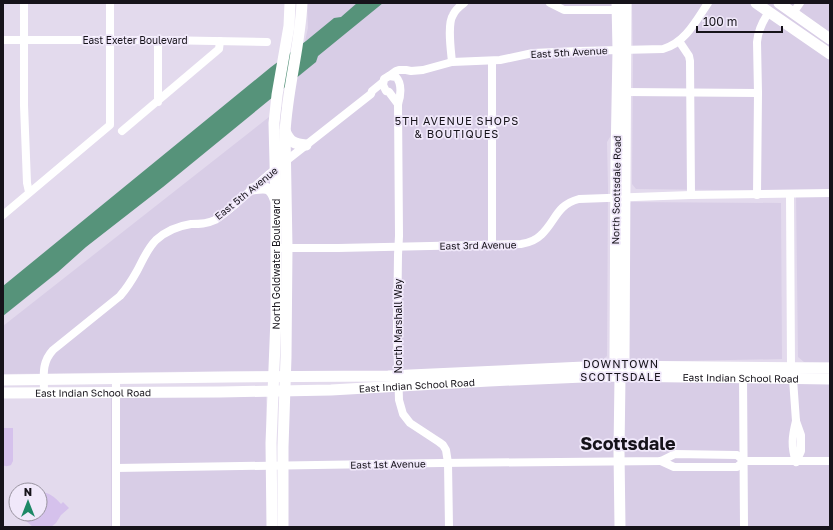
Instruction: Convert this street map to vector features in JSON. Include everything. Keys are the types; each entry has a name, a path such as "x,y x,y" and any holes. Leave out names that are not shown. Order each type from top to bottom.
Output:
{"main road":[{"name":"North Goldwater Boulevard","path":"283,527 285,377 281,248 276,201 274,123 289,26 290,3"},
{"name":"North Goldwater Boulevard","path":"272,527 271,466 273,391 286,162 285,120 290,84 298,45 302,3"},
{"name":"North Scottsdale Road","path":"620,527 620,197 622,50 626,3"},
{"path":"756,3 830,54"},
{"path":"779,3 830,39"},
{"name":"North Scottsdale Road","path":"617,7 626,92 620,197"},
{"path":"285,130 288,138 293,143 306,145"},
{"path":"252,189 264,187 271,190 276,201"},
{"name":"East Indian School Road","path":"3,393 334,390 398,381 523,374 744,367 830,368"},
{"name":"East Indian School Road","path":"620,370 743,378 830,379"},
{"name":"East Indian School Road","path":"3,380 274,376 398,381"}],"street":[{"path":"24,3 24,105 27,183 29,192"},
{"path":"3,215 110,125 110,3"},
{"path":"452,62 450,38 452,15 458,7 464,3"},
{"path":"550,3 564,10 617,7"},
{"name":"East 5th Avenue","path":"389,76 399,70 427,70 452,62 492,61 533,53 663,49 679,40 688,31 708,3"},
{"path":"793,13 800,3"},
{"path":"756,195 758,93 757,42 760,26 769,12"},
{"name":"East Exeter Boulevard","path":"3,40 220,40 267,42"},
{"path":"158,40 158,102"},
{"path":"122,132 219,49 220,40"},
{"path":"679,40 689,56 690,61 690,195"},
{"path":"492,61 492,245"},
{"path":"388,91 396,91 399,84 411,71"},
{"path":"398,104 383,87 383,82 385,78 389,76 396,77 399,84"},
{"name":"East 5th Avenue","path":"44,392 44,368 48,355 120,296 130,283 149,248 155,241 170,230 214,220 371,94 372,91 383,82"},
{"name":"North Marshall Way","path":"399,84 397,332 399,400 403,414 410,423 443,445 446,450 448,463 449,527"},
{"name":"East 5th Avenue","path":"371,94 388,91"},
{"path":"626,92 758,93"},
{"name":"East 3rd Avenue","path":"281,248 521,244 527,243 541,236 556,214 566,204 582,198 830,193"},
{"path":"790,194 791,367 796,421 792,434 792,451 796,462"},
{"path":"744,367 744,527"},
{"path":"116,378 116,527"},
{"name":"East 1st Avenue","path":"661,461 675,454 737,455 744,462"},
{"name":"East 1st Avenue","path":"116,468 619,461 661,461 674,467 736,467 744,462 830,461"}],"shaded area":[{"path":"307,3 615,3 613,132 607,142 607,356 601,361 405,371 234,371 3,374 3,326 292,99 308,28"},
{"path":"357,3 383,3 318,56 316,62 163,187 86,247 58,272 3,316 3,286 271,67 334,18 341,17"},
{"path":"632,3 830,3 830,362 804,362 798,357 796,191 636,189 632,184"},
{"path":"631,202 781,203 782,359 636,362 629,359"},
{"path":"606,379 830,382 830,527 287,527 288,393"},
{"path":"266,395 268,527 111,527 111,396"},
{"path":"3,428 13,428 13,461 11,465 7,466 3,465"},
{"path":"48,494 52,495 61,504 63,502 69,508 51,527 33,527 27,522 48,522"}],"district":[{"name":"5TH AVENUE SHOPS & BOUTIQUES","path":"457,126"},
{"name":"DOWNTOWN SCOTTSDALE","path":"621,369"},
{"name":"Scottsdale","path":"628,443"}]}
